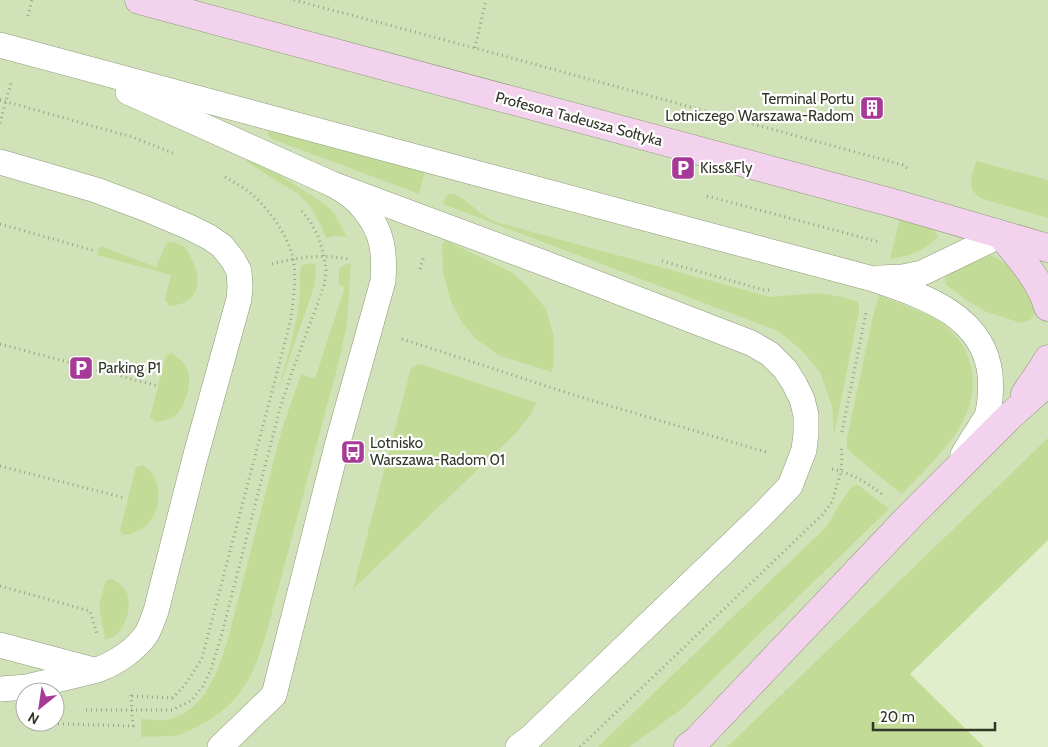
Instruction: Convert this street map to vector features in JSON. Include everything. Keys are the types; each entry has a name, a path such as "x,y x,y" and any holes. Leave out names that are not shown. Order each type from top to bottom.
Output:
{"street":[{"name":"Profesora Tadeusza Sołtyka","path":"139,0 884,201 1048,248"},
{"path":"1001,235 1021,258 1036,281 1048,307"},
{"path":"1010,416 1048,359"},
{"path":"692,745 949,476 1010,416 1048,382"}],"lane":[{"path":"0,45 873,279 921,296 944,308 964,322 979,340 989,365 991,392 986,416 949,476"},
{"path":"62,61 332,184 692,319 751,343 770,354 785,369 802,399 806,415 804,450 790,486 531,737 518,747"},
{"path":"0,162 96,190 189,226 222,246 233,260 239,272 240,287 194,458 156,611 147,633 134,648 102,669 26,687 0,689"},
{"path":"220,747 274,695 338,442 383,281 383,244 376,225 354,198 332,184"},
{"path":"873,279 903,277 922,273 1001,235"},
{"path":"0,645 102,669"}],"path":[{"path":"84,710 172,710 191,701 203,686 210,672 221,637 279,412 324,285 326,270 319,238 310,221 295,203"},
{"path":"0,224 95,251"},
{"path":"239,272 293,258 324,256 345,258 384,267"},
{"path":"402,339 576,396 864,480 909,517"},
{"path":"0,344 158,386"},
{"path":"0,466 124,498"},
{"path":"0,586 90,610 102,669 132,696 133,726 65,724"}],"shaded area":[{"path":"0,0 1048,0 1048,540 834,747 0,747"},
{"path":"271,131 425,172 419,194 272,139 266,133"},
{"path":"247,159 272,170 325,204 334,213 347,237 335,236 326,238 312,209 299,194 246,161"},
{"path":"976,161 1048,180 1048,218 982,199 973,191 971,182"},
{"path":"450,193 460,197 496,222 770,297 818,293 856,301 859,304 859,310 834,435 832,406 820,372 800,349 778,331 443,204 446,196"},
{"path":"900,218 934,229 938,237 916,253 890,259"},
{"path":"445,240 513,273 530,289 546,309 554,337 552,372 500,356 476,339 462,323 451,302 443,271 442,246"},
{"path":"167,242 179,244 186,249 197,275 196,290 192,296 179,305 169,306 165,300 171,275 97,255 100,246 156,267"},
{"path":"990,255 1002,261 1017,275 1033,300 1035,313 1030,320 1021,323 984,311 946,285 945,278 972,257"},
{"path":"315,263 314,287 279,388 297,316 301,268 302,265"},
{"path":"351,263 347,323 340,357 268,627 253,671 237,696 215,717 179,735 141,737 141,719 165,720 190,710 214,677 228,639 282,429 301,374 315,379 343,293 344,287 339,285 339,269"},
{"path":"879,295 928,314 939,321 957,337 969,358 971,366 973,386 970,404 963,421 941,452 902,494 847,448 847,438"},
{"path":"172,353 180,359 188,372 188,393 182,407 174,417 155,422 150,417 166,355"},
{"path":"421,364 537,403 518,431 353,589 411,368"},
{"path":"1048,438 1048,540 910,674 984,747 727,747"},
{"path":"143,465 150,471 158,489 157,509 153,518 146,525 138,531 123,535 120,530 136,467"},
{"path":"858,485 889,509 683,708 629,747 598,747 825,528 851,488"},
{"path":"112,579 121,585 127,593 129,604 127,617 121,629 113,637 105,640 99,605 106,580"}],"place":[{"name":"Terminal Portu Lotniczego Warszawa-Radom","path":"872,108"},
{"name":"Kiss&Fly","path":"683,168"},
{"name":"Parking P1","path":"81,368"},
{"name":"Lotnisko Warszawa-Radom 01","path":"353,452"}]}
